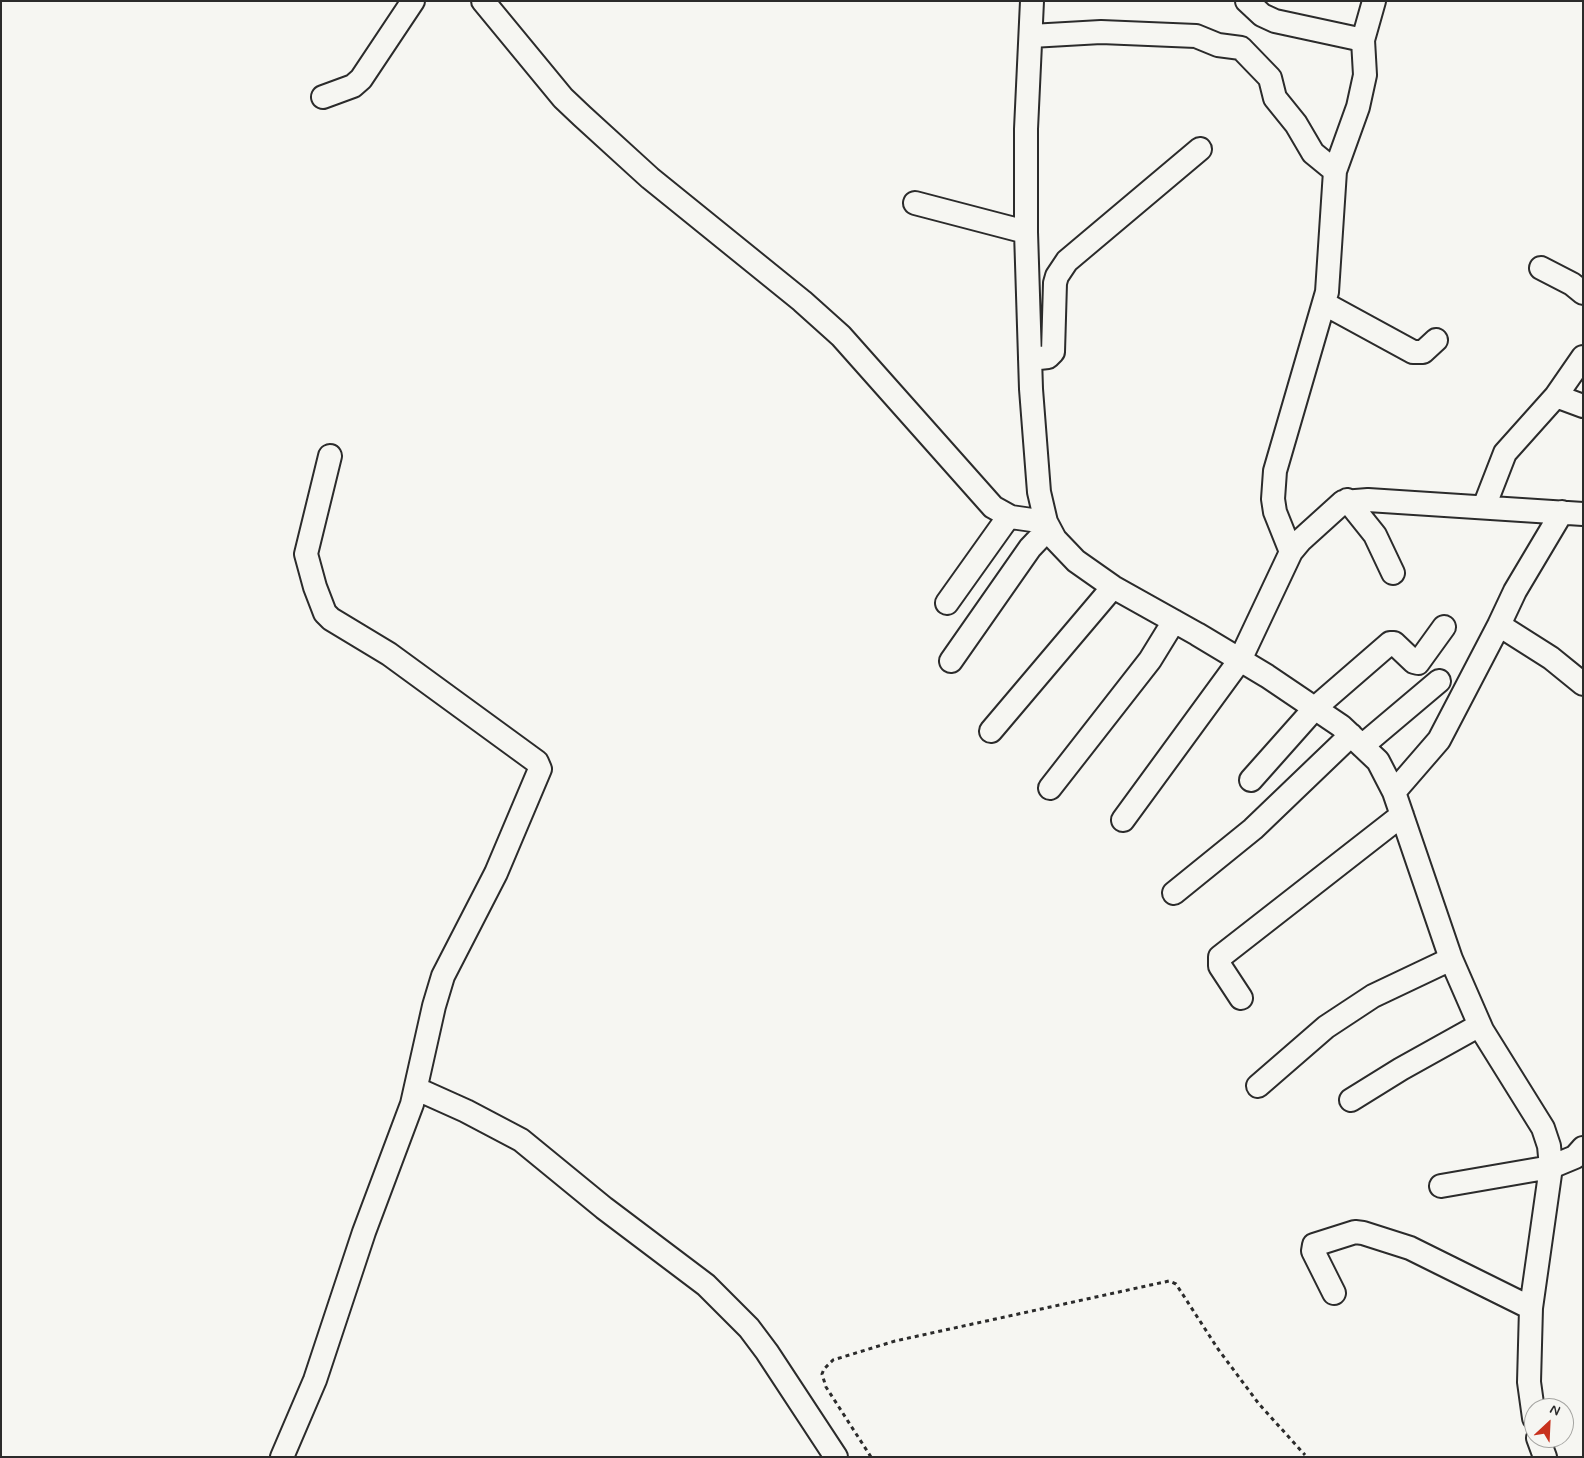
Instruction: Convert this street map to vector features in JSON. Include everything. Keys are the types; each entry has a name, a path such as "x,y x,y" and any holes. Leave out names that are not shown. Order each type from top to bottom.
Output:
{"street":[{"path":"323,98 353,86 361,79 413,1"},
{"path":"483,1 563,98 650,178 822,318 841,336 987,501 1000,512 1009,516 1048,525"},
{"path":"1032,1 1026,129 1026,232 1030,359 1039,492 1048,525 1064,551 1112,587 1174,620 1315,708 1357,741 1378,761 1394,792 1451,959 1480,1025 1543,1128 1549,1146 1551,1167 1531,1308 1529,1382 1531,1398"},
{"path":"1247,1 1262,15 1275,20 1363,40"},
{"path":"1291,552 1275,512 1273,499 1275,471 1327,292 1335,171 1358,107 1365,75 1363,40 1374,1"},
{"path":"1031,36 1101,32 1196,36 1218,45 1241,48 1270,78 1275,98 1296,124 1313,153 1335,171"},
{"path":"1030,359 1048,357 1053,352 1055,283 1057,276 1068,261 1200,149"},
{"path":"915,203 1026,232"},
{"path":"1541,268 1572,284 1583,293"},
{"path":"1324,304 1413,352 1423,352 1436,340"},
{"path":"1484,507 1505,453 1556,396 1583,357"},
{"path":"1556,396 1583,406"},
{"path":"282,1457 315,1380 364,1232 417,1088 429,1027 443,976 496,873 540,766 389,654 331,619 325,613 315,587 306,554 330,456"},
{"path":"1348,500 1375,535 1393,573"},
{"path":"1123,820 1240,660 1291,552 1338,505 1348,500 1577,510"},
{"path":"1394,792 1438,740 1515,591 1577,510"},
{"path":"947,603 1009,516"},
{"path":"952,661 1048,525"},
{"path":"991,731 1112,587"},
{"path":"1050,788 1150,660 1174,620"},
{"path":"1499,625 1551,658 1583,684"},
{"path":"1250,780 1315,708 1391,642 1418,663 1444,627"},
{"path":"1174,893 1357,741 1439,681"},
{"path":"1241,998 1220,966 1220,957 1402,815"},
{"path":"1258,1086 1326,1027 1373,996 1451,959"},
{"path":"1351,1100 1401,1069 1480,1025"},
{"path":"417,1088 521,1140 604,1208 706,1285 749,1328 767,1352 836,1457"},
{"path":"1441,1186 1551,1167 1574,1157 1583,1148"},
{"path":"1334,1293 1313,1251 1314,1245 1355,1232 1410,1248 1531,1308"}],"path":[{"path":"871,1457 826,1387 822,1374 827,1365 833,1360 895,1341 1169,1281 1176,1284 1218,1349 1259,1404 1305,1455"}]}
